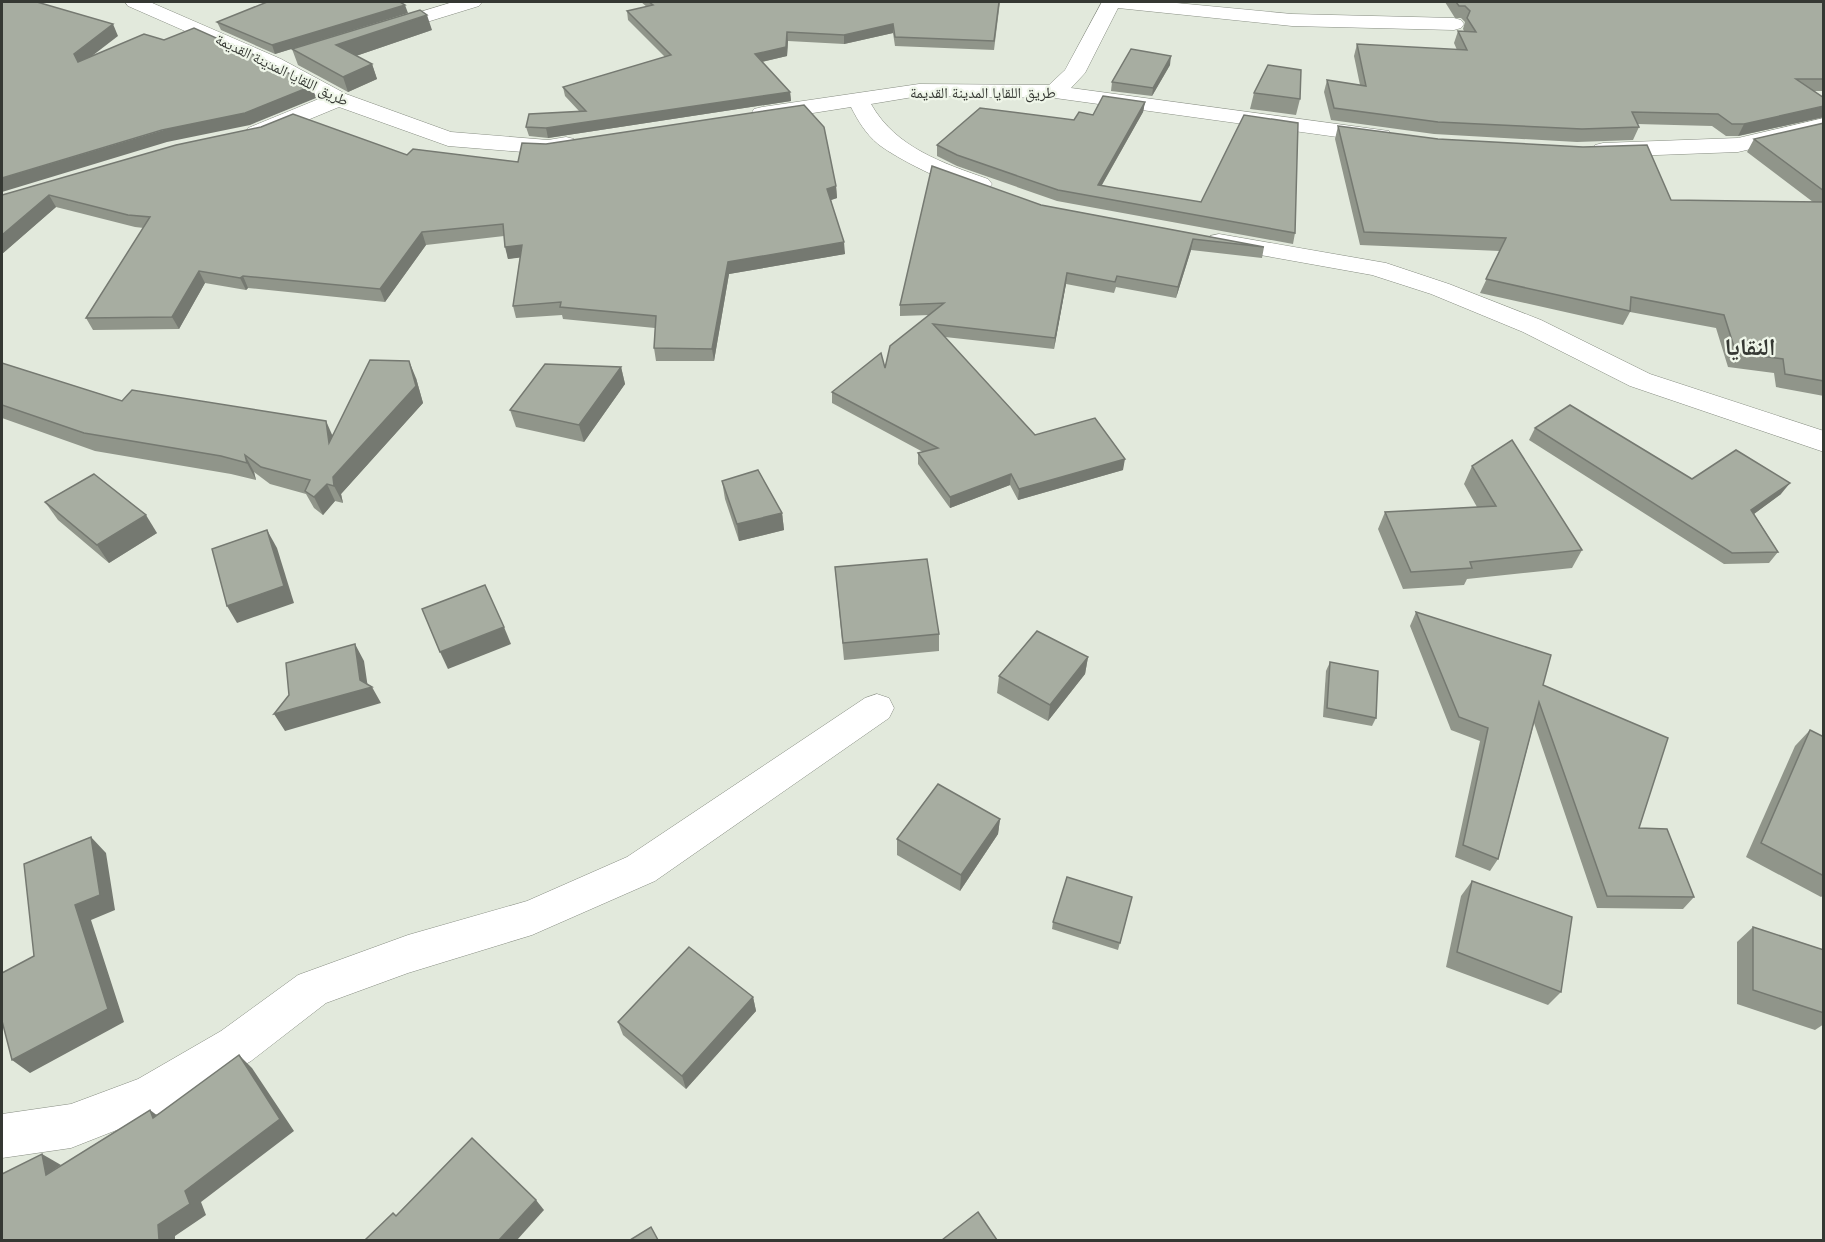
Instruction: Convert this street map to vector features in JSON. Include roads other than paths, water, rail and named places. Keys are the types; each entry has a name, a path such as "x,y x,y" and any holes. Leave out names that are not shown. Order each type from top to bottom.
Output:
{"street":[{"name":"طريق اللقايا المدينة القديمة","path":"135,2 274,63 338,99 448,139 548,147 582,142"},
{"path":"362,36 472,2"},
{"path":"1055,92 1074,73 1111,2 1292,20 1454,24"},
{"path":"274,63 296,56"},
{"name":"طريق اللقايا المدينة القديمة","path":"742,117 919,90 1055,92 1398,138"},
{"path":"234,137 257,132 338,99"},
{"path":"857,99 877,131 907,153 948,173 999,191"},
{"path":"1576,151 1738,145 1824,126"},
{"path":"1191,236 1377,268 1440,289 1532,326 1640,380 1824,442"},
{"path":"2,1136 71,1126 150,1096 236,1046 312,989 408,954 532,917 642,869 876,708"}],"district":[{"name":"النقايا","path":"1750,347"}]}
